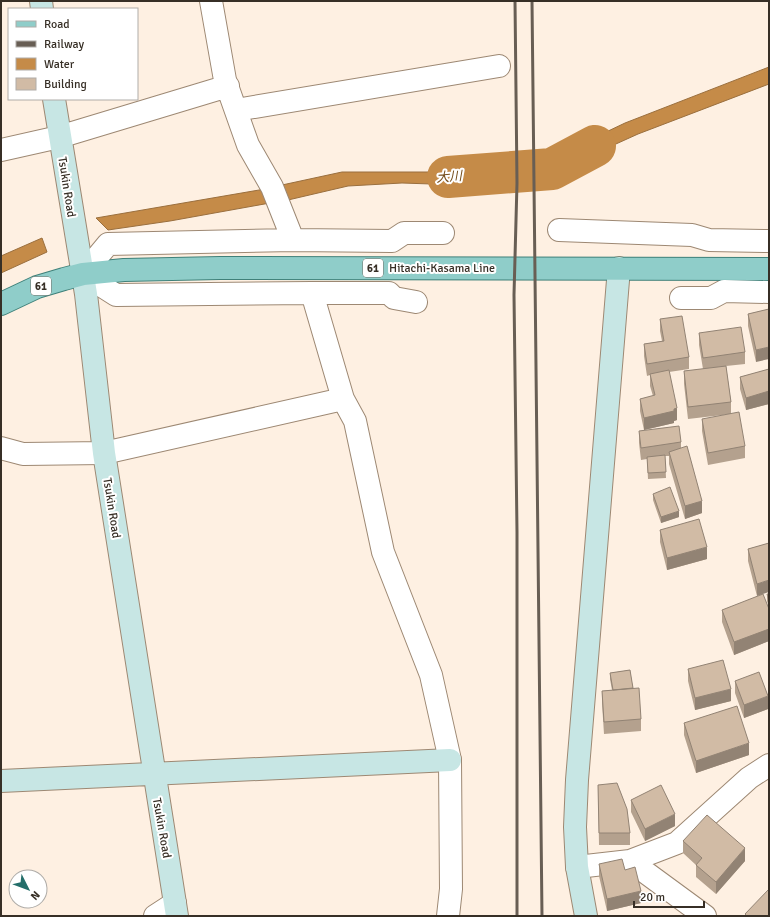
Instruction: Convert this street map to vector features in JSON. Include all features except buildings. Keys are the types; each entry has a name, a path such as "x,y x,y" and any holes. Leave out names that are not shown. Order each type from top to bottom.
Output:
{"main road":[{"name":"Hitachi-Kasama Line","path":"1,304 37,287 83,274 124,270 220,268 769,268"}],"street":[{"path":"211,1 228,86 248,145 276,196 293,240"},
{"path":"236,110 499,66"},
{"path":"1,150 59,137 228,86"},
{"name":"Tsukin Road","path":"54,100 59,137 83,274 104,453 153,775 176,910"},
{"path":"559,230 692,235 710,240 769,241"},
{"path":"416,302 394,298 389,293 116,295 83,274 108,244 293,240 392,241 404,233 443,233"},
{"path":"586,916 577,868 575,826 577,780 619,268"},
{"path":"681,298 710,298 724,291 769,292"},
{"path":"312,293 344,400 355,421 383,552 431,674 450,760 451,889 448,916"},
{"path":"1,448 23,454 104,453 344,400"},
{"path":"1,781 450,760"},
{"path":"577,868 630,862 677,843 749,778 769,764"},
{"path":"630,862 705,916"},
{"path":"155,916 176,910"}],"water":[{"path":"769,67 769,84 638,134 543,177 544,158 560,154 625,123"},
{"path":"506,159 505,175 488,175 461,185 402,183 348,186 288,200 282,185 342,172 460,172 492,160"},
{"path":"265,189 270,203 170,221 108,230 96,218"},
{"path":"42,238 47,252 1,273 1,256"}],"waterway":[{"name":"大川","path":"448,177 552,169 595,146"}],"railway":[{"path":"515,1 517,183 514,295 517,532 517,916"},
{"path":"532,1 542,916"}]}
